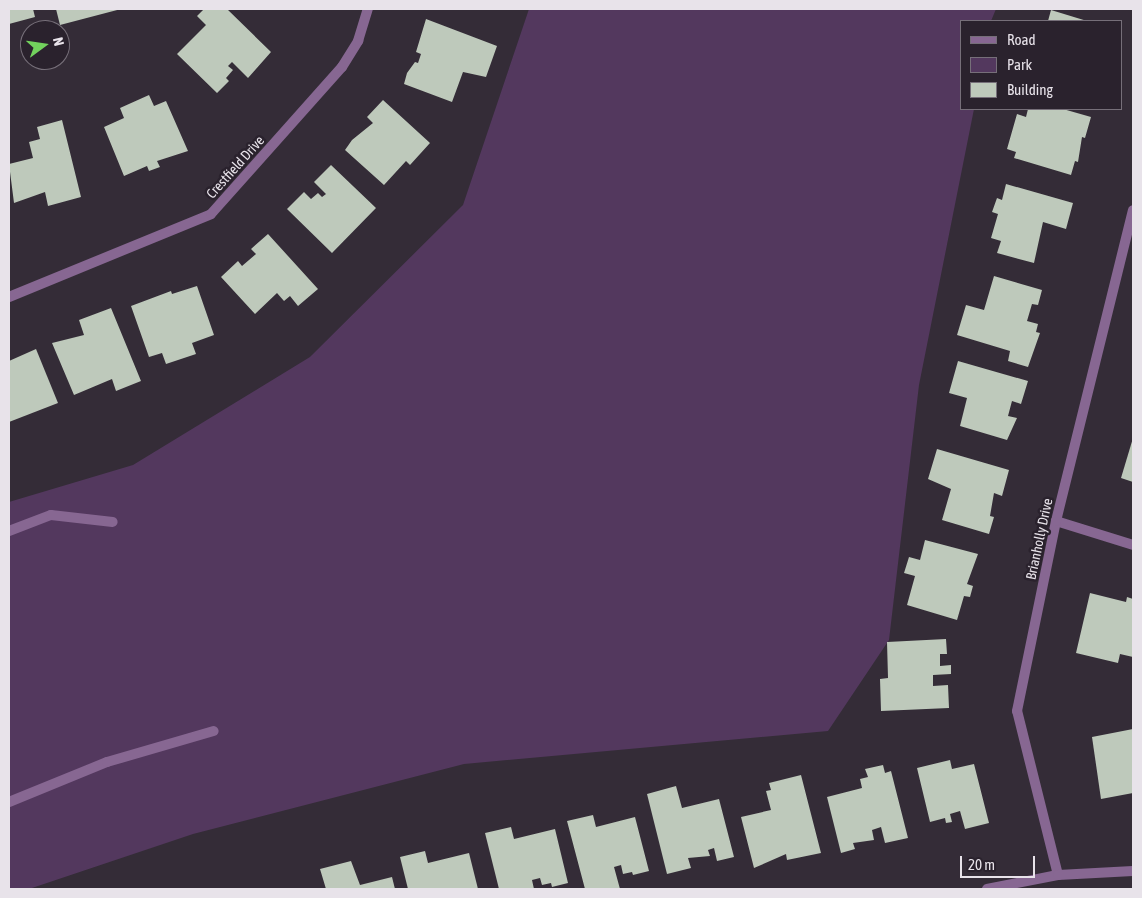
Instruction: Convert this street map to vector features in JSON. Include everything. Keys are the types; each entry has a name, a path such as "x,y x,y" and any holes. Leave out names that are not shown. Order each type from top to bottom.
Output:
{"street":[{"name":"Crestfield Drive","path":"9,297 211,214 342,67 358,42 368,9"},
{"name":"Brianholly Drive","path":"1058,875 1017,711 1056,521 1133,210"},
{"path":"9,531 51,515 113,522"},
{"path":"1056,521 1133,545"},
{"path":"9,802 107,762 214,730"},
{"path":"986,889 1058,875 1133,871"}],"green space":[{"path":"529,9 996,9 991,20 960,20 960,110 974,110 919,385 889,640 828,731 464,764 193,834 29,889 9,889 9,502 133,465 310,357 463,205"}],"building":[{"path":"9,9 33,9 35,17 9,24"},
{"path":"56,9 121,9 70,22 70,20 59,20"},
{"path":"204,9 227,9 271,52 248,78 232,62 228,66 233,70 226,78 229,81 217,93 177,54 206,25 197,16"},
{"path":"1051,10 1084,20 1048,20"},
{"path":"426,19 497,46 486,77 463,72 452,102 404,84 407,73 415,62 418,63 421,54 416,52"},
{"path":"149,95 154,106 166,101 188,151 157,161 160,167 149,171 147,166 124,176 104,127 124,118 120,108"},
{"path":"383,100 430,143 410,165 406,161 384,185 345,150 352,140 373,123 367,117"},
{"path":"1028,110 1066,110 1091,117 1085,138 1082,137 1078,162 1075,161 1071,175 1014,158 1016,152 1007,149 1017,114 1026,117"},
{"path":"62,120 81,197 48,206 45,192 14,203 9,164 33,158 29,142 40,139 37,127"},
{"path":"331,165 376,208 332,253 287,209 304,192 311,199 318,193 322,197 326,194 314,182"},
{"path":"1006,184 1073,203 1066,229 1043,222 1034,263 997,253 1001,241 991,238 998,214 992,212 997,198 1002,200"},
{"path":"268,234 318,289 298,306 290,296 284,301 277,293 255,314 221,277 238,261 242,266 256,254 251,249"},
{"path":"994,276 1042,290 1038,305 1032,304 1027,321 1038,324 1036,332 1040,333 1028,367 1008,361 1010,351 957,335 966,305 984,310"},
{"path":"197,286 214,335 192,343 196,354 166,364 162,353 149,357 131,306 171,291 172,294"},
{"path":"111,308 141,381 116,391 112,379 74,395 52,343 84,335 79,320"},
{"path":"36,349 58,403 9,422 9,361"},
{"path":"958,361 1028,381 1021,404 1012,401 1008,416 1017,418 1007,440 960,426 967,398 949,393"},
{"path":"1133,438 1133,482 1121,478"},
{"path":"937,449 1009,470 1002,496 994,493 990,516 994,517 989,534 942,520 951,489 928,479"},
{"path":"925,540 978,554 967,584 973,586 970,597 964,596 957,620 907,605 915,576 904,573 909,557 920,560"},
{"path":"1090,593 1126,602 1127,597 1133,599 1133,657 1120,654 1118,663 1076,653"},
{"path":"946,639 947,654 940,654 940,666 951,665 951,674 933,675 933,686 948,685 949,708 881,711 880,679 888,678 887,642"},
{"path":"1133,729 1133,793 1101,799 1092,737"},
{"path":"950,760 952,769 974,764 989,823 965,829 960,811 950,814 952,822 946,823 945,818 930,822 917,768"},
{"path":"883,765 885,773 891,771 908,838 885,843 881,827 872,830 874,840 853,843 855,849 841,853 827,797 862,788 860,779 868,777 865,769"},
{"path":"801,775 821,853 787,860 786,854 754,868 741,817 771,810 766,791 771,790 769,783"},
{"path":"676,786 682,808 719,799 734,857 717,861 714,848 708,850 710,856 688,858 691,868 667,874 647,794"},
{"path":"593,815 596,827 635,817 649,871 633,875 632,872 623,874 621,865 614,867 620,889 585,889 567,821"},
{"path":"511,827 514,839 555,829 568,883 552,887 551,883 542,885 540,878 532,880 534,889 499,889 485,833"},
{"path":"425,851 428,863 469,853 478,889 408,889 400,857"},
{"path":"351,861 360,885 392,877 395,889 326,889 320,869"}]}
